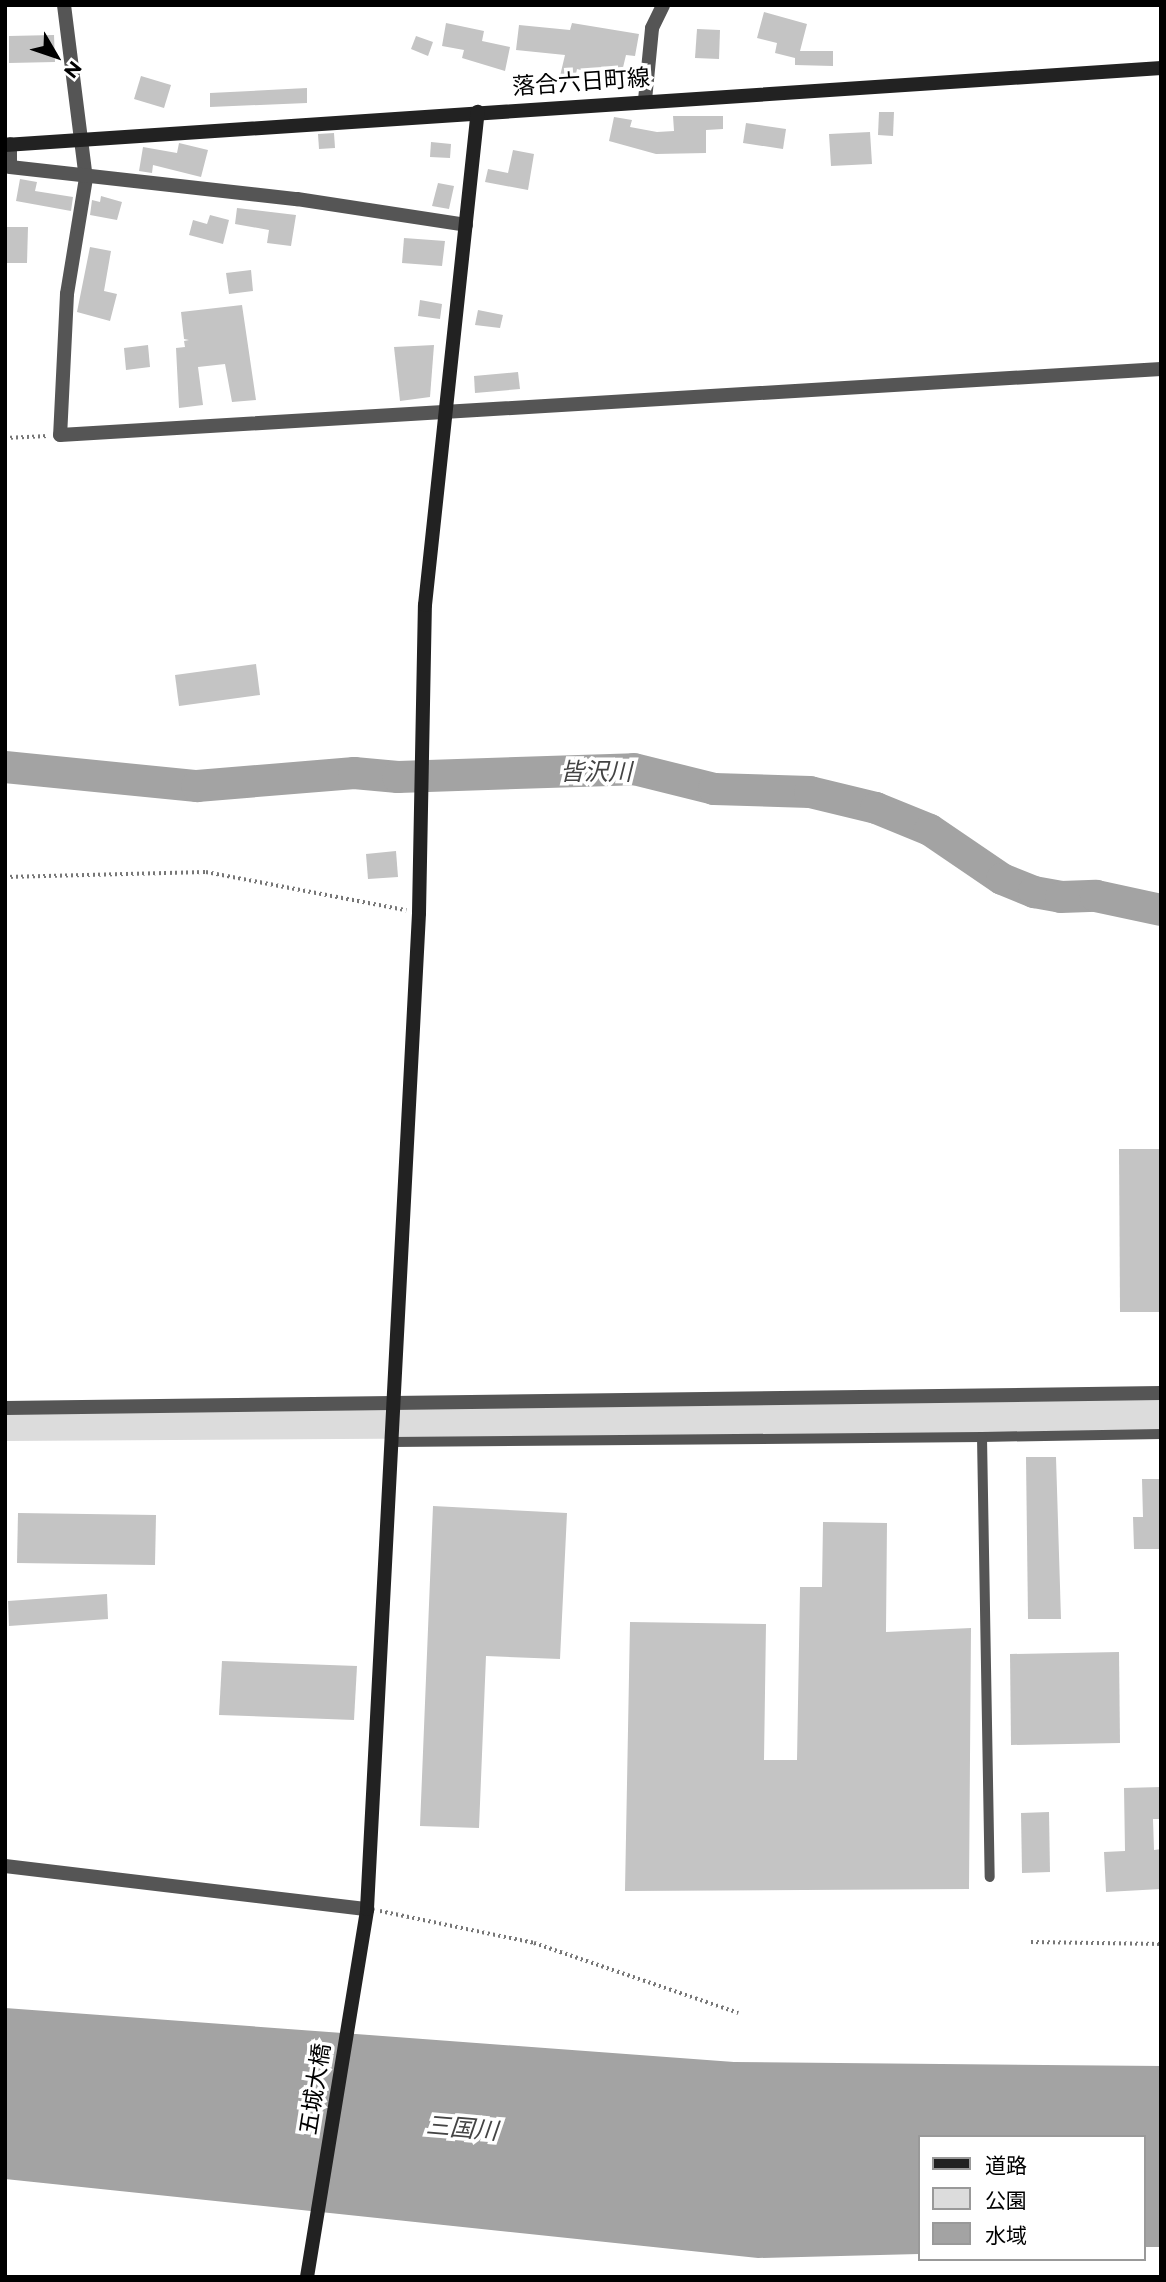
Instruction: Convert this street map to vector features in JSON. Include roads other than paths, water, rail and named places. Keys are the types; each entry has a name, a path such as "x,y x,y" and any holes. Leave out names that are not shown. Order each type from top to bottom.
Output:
{"street":[{"path":"64,5 78,139 86,178 67,294 60,435 446,409 1161,369"},
{"path":"645,100 652,28 663,5"},
{"name":"落合六日町線","path":"8,144 1161,68"},
{"name":"五城大橋","path":"307,2277 368,1909 419,913 421,688 425,606 478,112"},
{"path":"8,144 10,167 86,178 297,199 466,225"},
{"path":"5,1408 1161,1393"},
{"path":"5,1866 368,1909"}],"lane":[{"path":"391,1442 1161,1434"},
{"path":"982,1437 990,1877"}],"water":[{"name":"三国川","path":"5,2008 734,2062 1161,2066 1161,2247 1145,2247 1145,2135 918,2135 918,2254 758,2258 5,2179"}],"waterway":[{"name":"皆沢川","path":"5,767 197,786 354,773 398,777 634,769 714,789 810,792 876,808 930,830 1002,879 1034,892 1061,897 1096,896 1161,910"}]}
